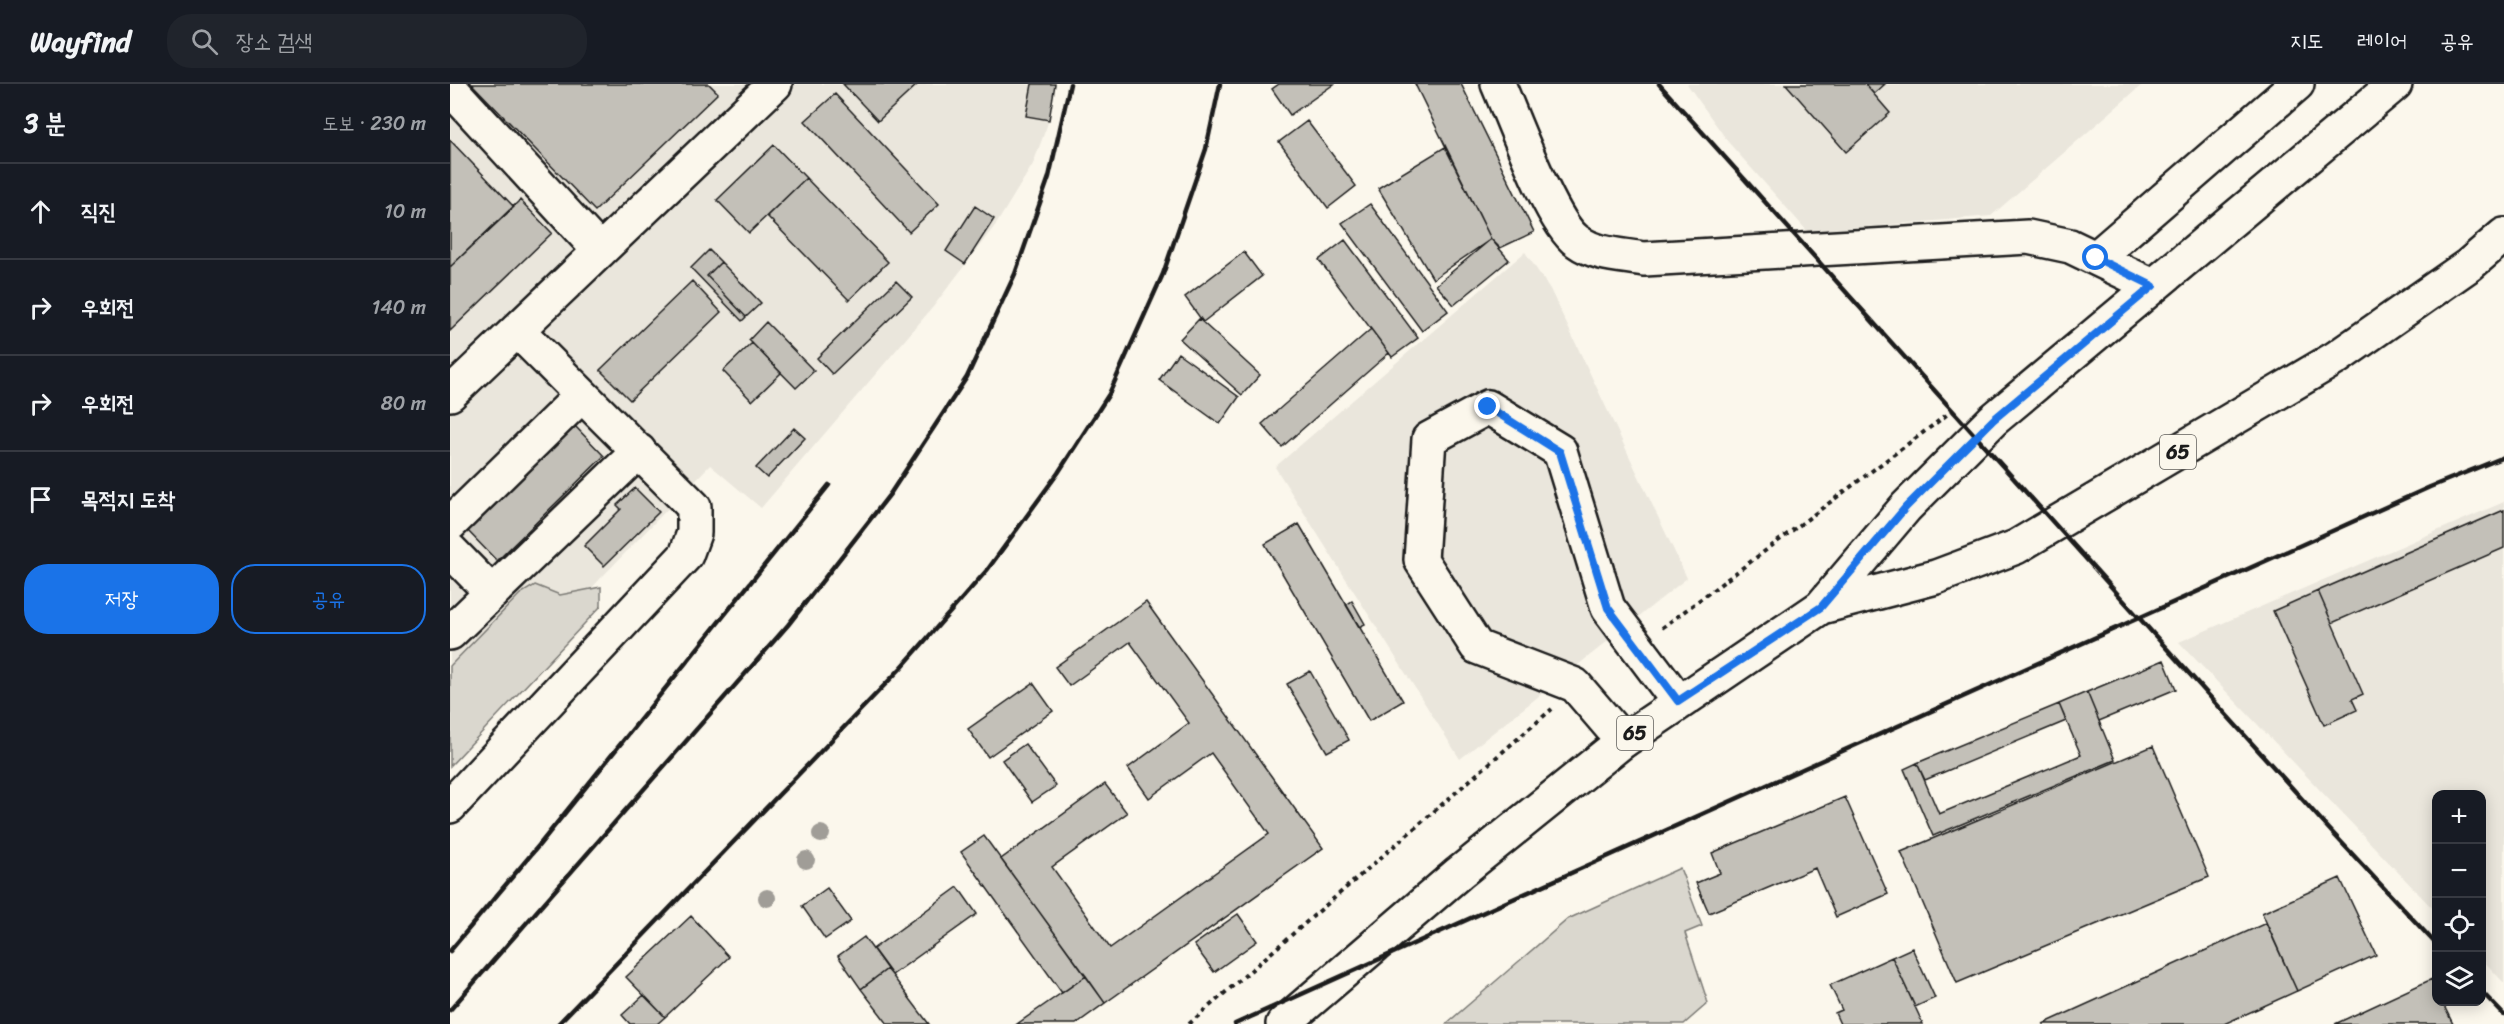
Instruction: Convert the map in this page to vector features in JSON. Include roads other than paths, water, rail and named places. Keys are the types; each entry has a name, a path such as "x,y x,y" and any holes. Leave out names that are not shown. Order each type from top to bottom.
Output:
{"main road":[{"path":"450,394 775,84"},
{"path":"1498,84 1557,219 1575,240 1597,252 1644,259 2028,237 2070,246 2153,286"},
{"path":"2096,258 2296,84"},
{"name":"65","path":"1283,1024 1459,873 1623,741 1678,701 1821,607 1906,507 1993,420 2395,84"},
{"path":"450,88 600,251"},
{"name":"65","path":"1821,607 1936,577 2016,547 2336,358 2469,265 2504,235"},
{"path":"450,806 686,555 694,533 694,507 517,330"},
{"path":"450,524 582,395"},
{"path":"1623,741 1575,685 1477,647 1427,570 1421,560 1429,439 1488,407 1560,452 1608,608 1678,701"},
{"path":"450,633 639,451"},
{"path":"450,550 492,593"}],"railway":[{"path":"450,1010 788,625 890,494 967,377 1015,274 1049,177 1070,84"},
{"path":"558,1024 901,668 988,569 1058,473 1109,394 1163,274 1206,149 1220,84"},
{"path":"1659,84 2329,829 2432,940"},
{"path":"1235,1024 2430,487 2504,457"},
{"path":"450,951 540,844 829,485"},
{"path":"2486,996 2504,1015"}]}
